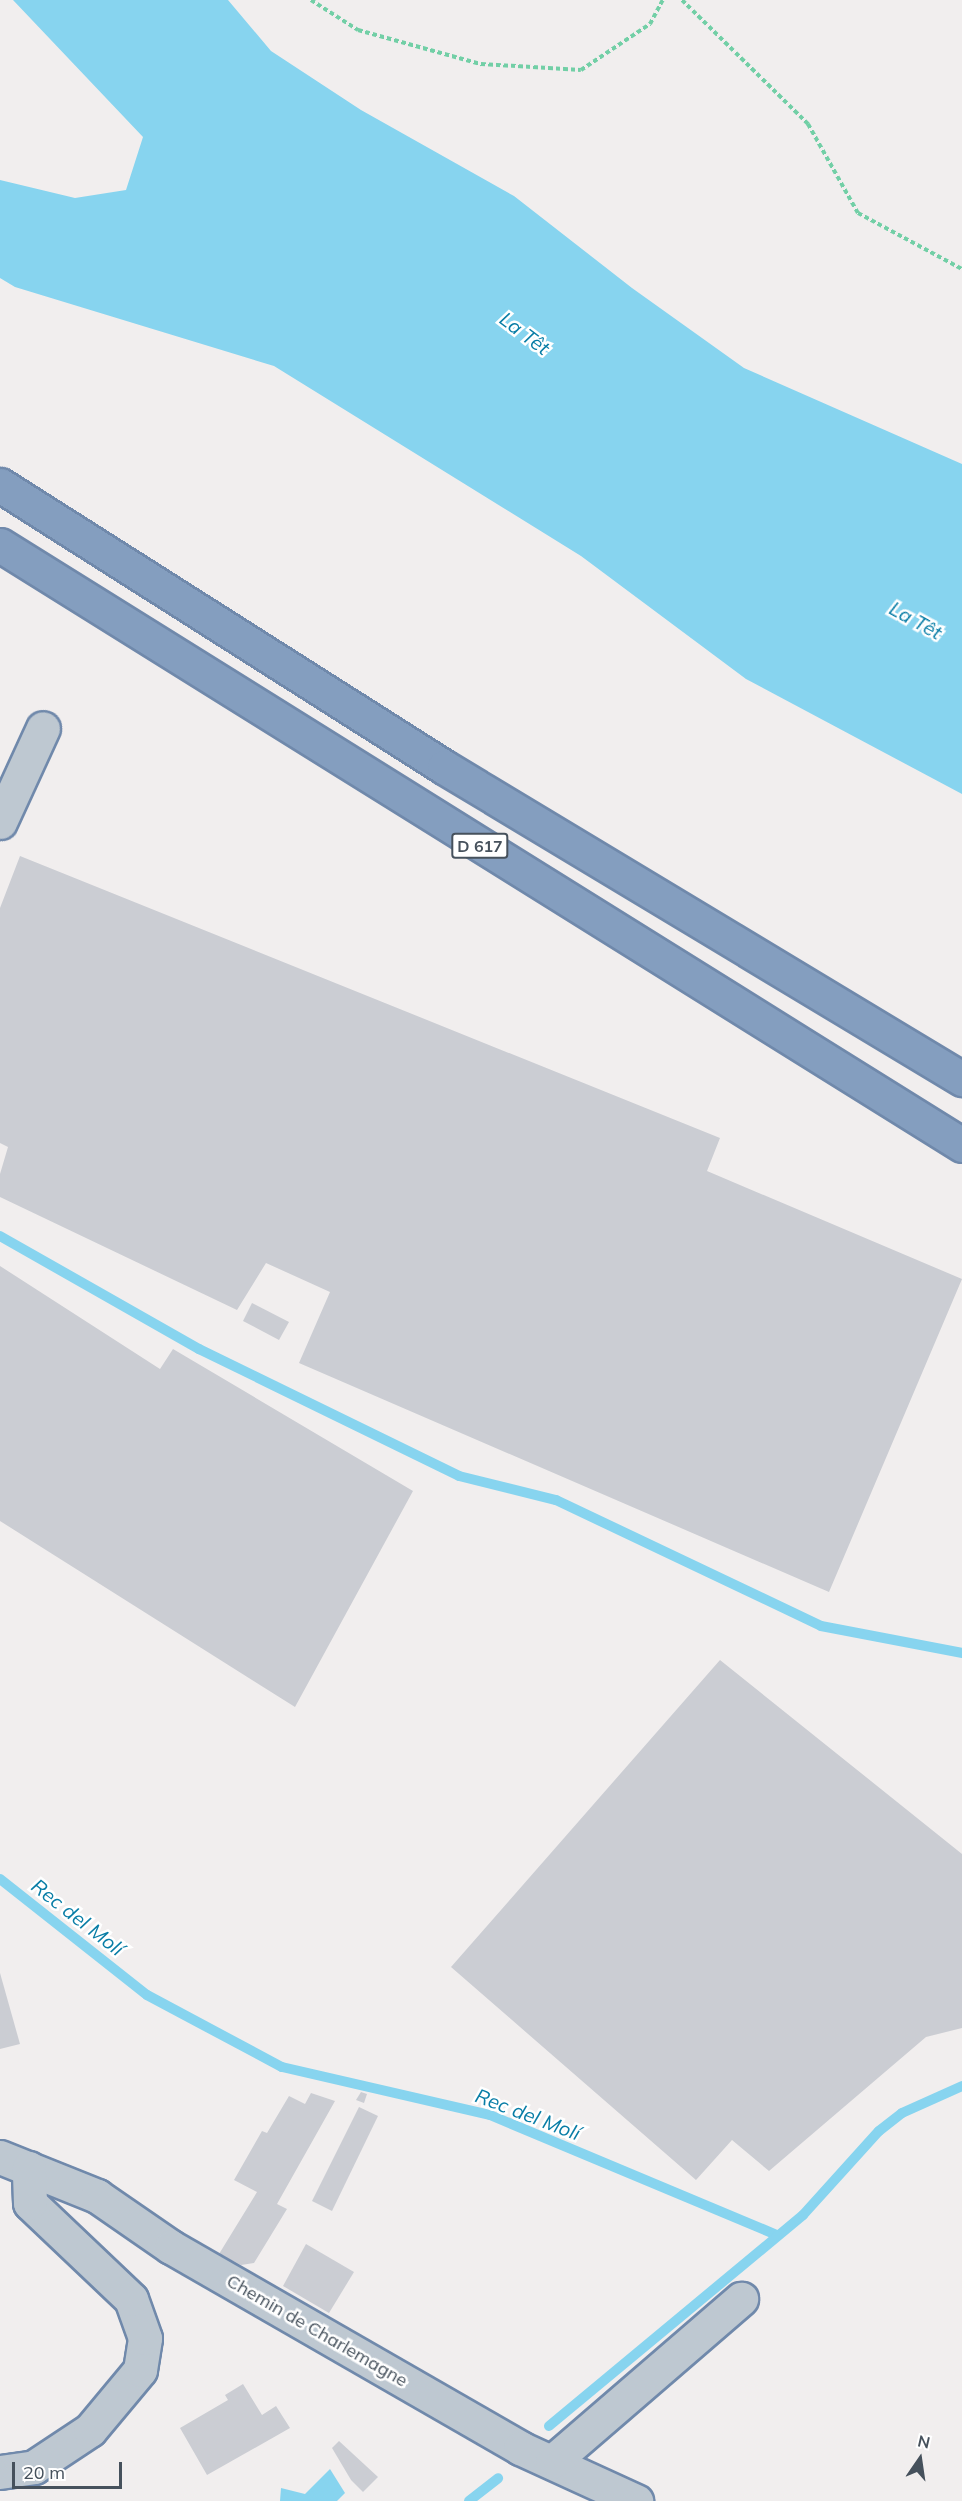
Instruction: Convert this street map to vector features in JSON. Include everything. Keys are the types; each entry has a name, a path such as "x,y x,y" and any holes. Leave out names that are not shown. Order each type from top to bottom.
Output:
{"highway":[{"name":"D 617","path":"0,485 444,767 962,1079"},
{"name":"D 617","path":"0,545 962,1146"}],"street":[{"path":"0,822 43,728"},
{"path":"0,2472 34,2467 90,2430 140,2370 145,2338 131,2299 30,2204 15,2162"},
{"name":"Chemin de Charlemagne","path":"15,2162 97,2196 171,2247 520,2448 636,2501"},
{"path":"552,2462 741,2299"}],"path":[{"path":"311,0 358,30 481,64 581,70 650,24 663,0"},
{"path":"682,0 808,124 858,213 962,269"}],"water":[{"name":"La Têt","path":"13,0 228,0 271,51 361,110 514,196 632,288 744,368 962,464 962,794 746,679 581,556 274,366 15,287 0,278 0,180 75,198 126,190 143,137"},
{"path":"330,2469 345,2493 337,2501 280,2501 281,2488 305,2494"}],"building":[{"path":"20,856 720,1138 707,1171 962,1279 829,1592 299,1363 330,1292 266,1263 237,1310 0,1197 0,1174 8,1147 0,1143 0,908"},
{"path":"0,1266 160,1369 173,1349 413,1491 295,1707 0,1521"},
{"path":"252,1303 289,1322 279,1340 243,1321"},
{"path":"720,1660 962,1854 962,2028 926,2037 769,2171 732,2140 696,2180 451,1967"},
{"path":"0,1973 20,2044 0,2049"},
{"path":"361,2092 367,2094 364,2103 356,2100"},
{"path":"311,2093 335,2101 277,2204 287,2209 254,2263 241,2265 219,2254 257,2192 234,2180 262,2131 267,2133 289,2096 305,2104"},
{"path":"359,2107 378,2116 332,2211 312,2201"},
{"path":"306,2244 354,2272 329,2313 283,2286"},
{"path":"243,2384 262,2415 276,2406 290,2428 207,2475 180,2428 228,2400 225,2395"},
{"path":"339,2441 378,2477 363,2492 351,2480 332,2448"}],"waterway":[{"path":"0,1236 199,1349 459,1476 556,1500 821,1626 962,1653"},
{"name":"Rec del Molí","path":"0,1879 147,1995 282,2067 490,2115 777,2235"},
{"path":"549,2426 803,2215 879,2131 902,2113 962,2086"},
{"path":"469,2501 498,2478"}]}
